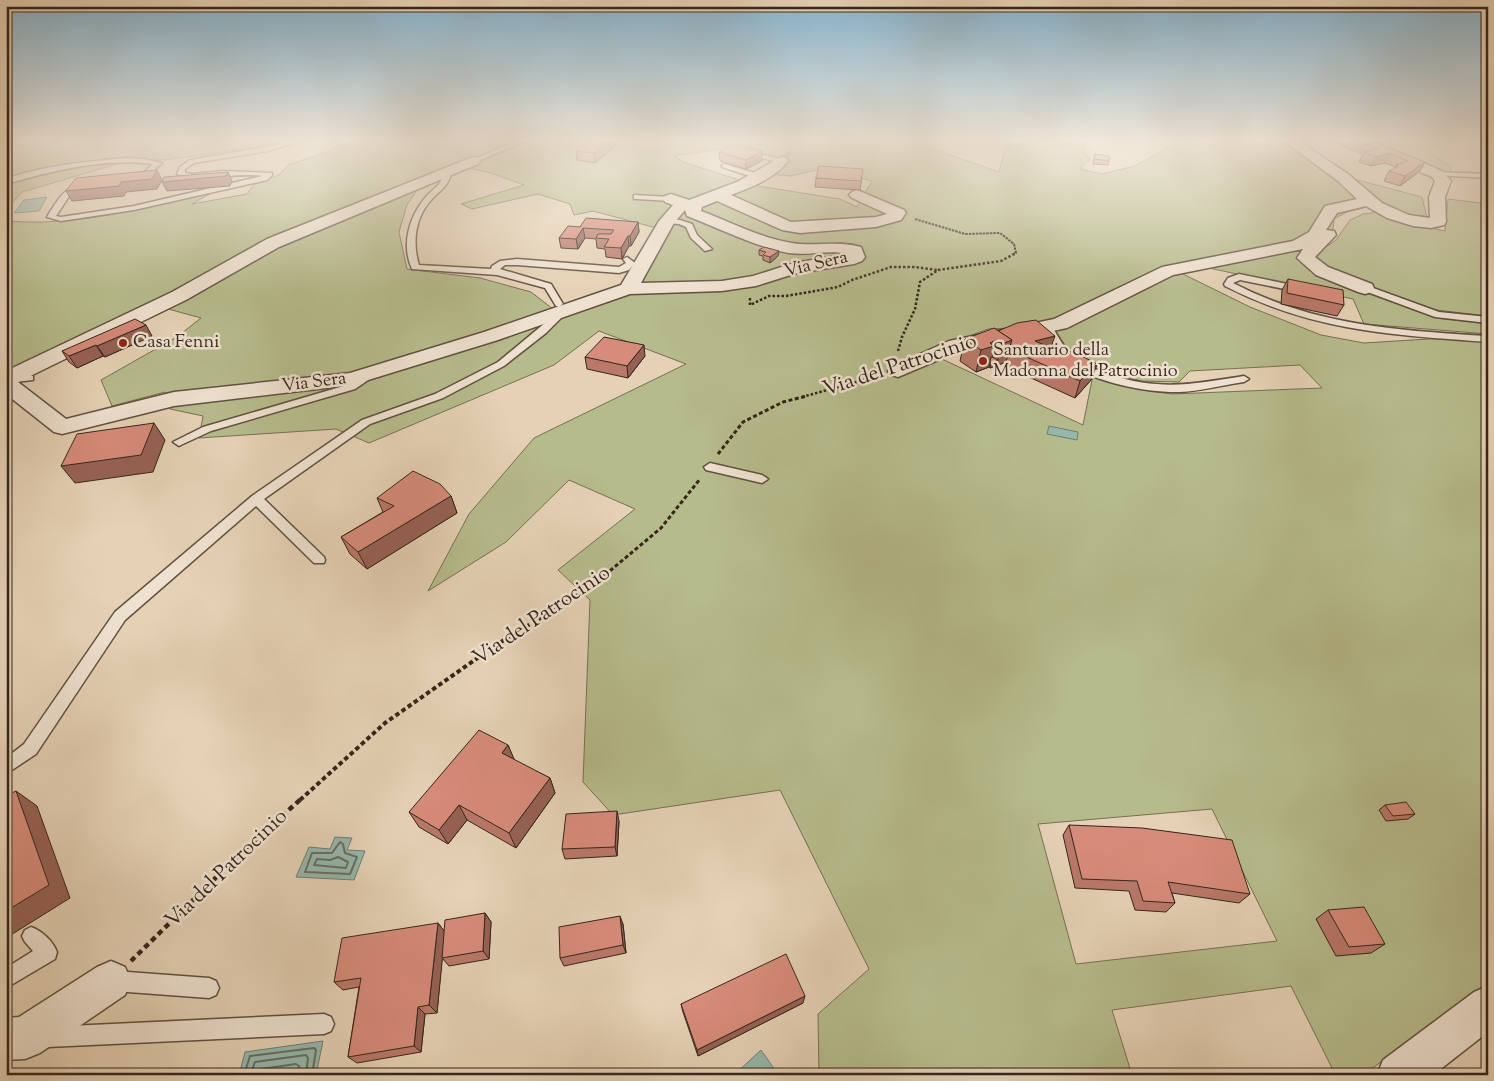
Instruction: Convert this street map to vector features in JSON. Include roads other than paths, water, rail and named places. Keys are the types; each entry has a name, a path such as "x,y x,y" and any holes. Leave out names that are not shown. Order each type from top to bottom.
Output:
{"street":[{"path":"6,381 179,296 273,243 401,191"},
{"name":"Via Sera","path":"6,381 62,427 174,400 352,379 491,336 561,307 629,292 722,286 756,281 794,268 848,260 856,257 856,251 839,246 793,249 768,244 693,213 694,204 727,191"},
{"path":"1360,191 1375,205 1417,222 1430,225 1438,222 1437,197 1439,191"},
{"name":"Via Sera","path":"716,195 788,227 876,222 895,217 898,213 857,195"},
{"path":"629,292 667,221 684,203 670,199"},
{"path":"1365,288 1322,271 1306,258 1310,250 1350,216 1375,205"},
{"name":"Via del Patrocinio","path":"898,371 956,345 988,341 1060,324 1168,271 1298,245 1315,236 1331,209 1375,205"},
{"path":"16,1038 111,980"},
{"path":"1398,1075 1488,1006"}],"lane":[{"path":"70,191 60,202 51,217 61,219 134,208 206,191"},
{"path":"6,767 30,749 120,616 256,499 366,422 439,396 501,364 543,331 561,307 548,286 497,272 415,267 411,256 411,227 427,199 436,191"},
{"path":"637,197 670,199"},
{"path":"667,221 680,222 689,226 694,236 708,249"},
{"path":"497,272 495,268 503,263 516,262 619,270 631,264 627,259"},
{"path":"1299,289 1239,277 1231,280 1228,284 1274,306 1309,318 1417,334 1488,339"},
{"path":"1365,288 1438,315 1488,320"},
{"path":"1048,327 1059,347 1078,364 1107,377 1143,385 1179,389 1244,379"},
{"path":"179,442 207,429 351,387 371,373"},
{"path":"6,381 29,378"},
{"path":"710,466 762,478"},
{"path":"256,499 319,560"},
{"path":"6,979 48,952 31,936"},
{"path":"111,980 209,988"},
{"path":"16,1038 324,1024"}],"water":[{"path":"47,197 39,211 14,213 24,200"},
{"path":"1049,426 1078,432 1077,440 1047,434"},
{"path":"335,837 352,838 347,850 365,851 354,880 296,877 309,847 330,849"},
{"path":"323,1041 316,1075 239,1075 245,1052"},
{"path":"761,1050 775,1070 770,1075 734,1075"}],"place":[{"name":"Casa Fenni","path":"123,343"},
{"name":"Santuario della Madonna del Patrocinio","path":"983,361"}]}
